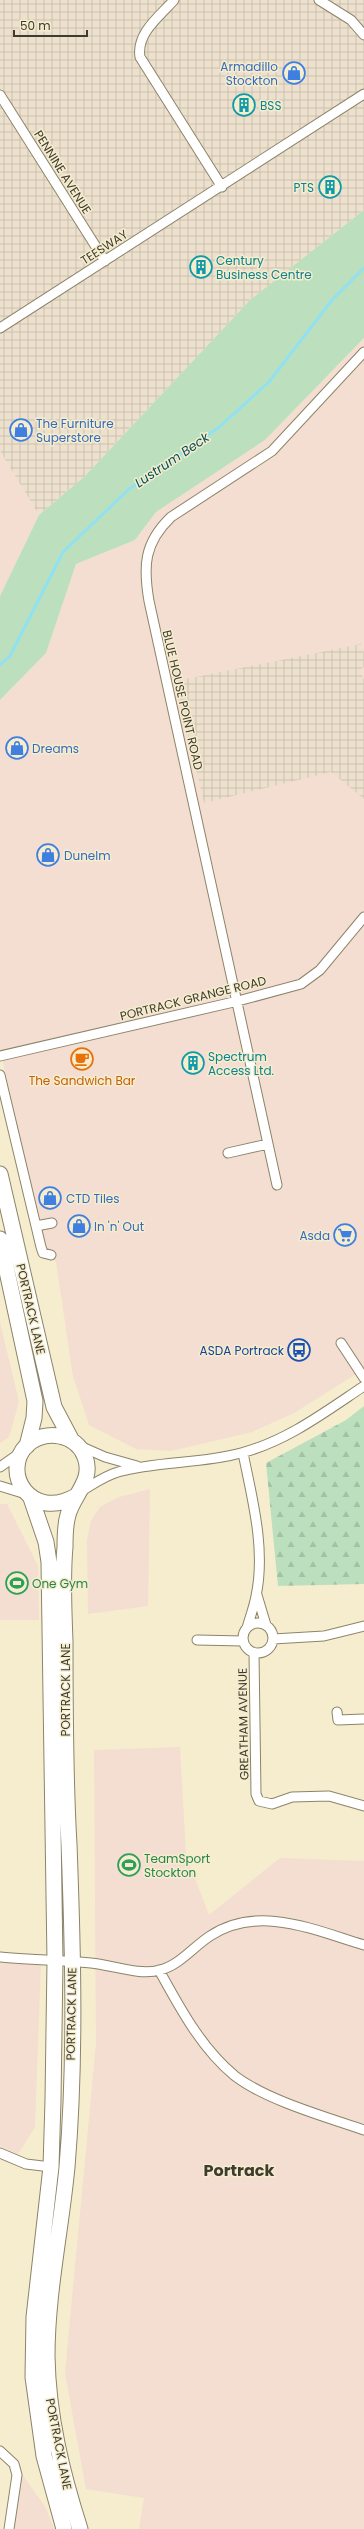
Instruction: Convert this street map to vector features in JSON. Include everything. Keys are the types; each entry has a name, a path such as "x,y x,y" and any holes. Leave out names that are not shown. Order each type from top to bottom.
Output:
{"main road":[{"name":"PORTRACK LANE","path":"0,1174 54,1407 75,1443 85,1456 88,1470 68,1514 64,1552 65,1763 72,1962 70,2106 67,2167 47,2352 53,2425 66,2484 80,2529"},
{"name":"PORTRACK LANE","path":"0,1239 35,1401 34,1418 17,1468 18,1480 29,1496 46,1542 50,1562 55,1961 51,2168 34,2317 33,2377 44,2456 64,2529"},
{"path":"24,1449 41,1436 56,1435 75,1443"},
{"path":"29,1496 49,1505 63,1504 78,1494"}],"street":[{"path":"174,0 144,34 139,48 140,56 222,187"},
{"path":"319,0 351,20 364,35"},
{"name":"TEESWAY","path":"0,328 222,187 364,94"},
{"name":"PENNINE AVENUE","path":"0,95 105,261"},
{"name":"BLUE HOUSE POINT ROAD","path":"277,1185 238,1001 149,601 145,568 146,561 158,530 171,517 272,451 364,352"},
{"name":"PORTRACK GRANGE ROAD","path":"0,1056 238,1001 301,984 311,979 364,917"},
{"path":"0,1076 43,1253 51,1255"},
{"path":"228,1153 268,1144"},
{"path":"36,1226 52,1223"},
{"path":"341,1343 364,1378"},
{"path":"78,1494 117,1472 140,1467 203,1461 243,1452 295,1431 364,1386"},
{"path":"75,1443 105,1457 140,1467"},
{"path":"0,1467 24,1449"},
{"path":"243,1452 258,1537 256,1595 243,1641 247,1648 254,1653 262,1653 269,1649 273,1639 272,1631 266,1625 256,1595"},
{"path":"0,1486 29,1496"},
{"path":"247,1628 257,1623 266,1625"},
{"path":"273,1639 324,1636 364,1626"},
{"path":"197,1640 243,1641"},
{"name":"GREATHAM AVENUE","path":"254,1653 256,1794 259,1801 272,1804 292,1797 329,1796 364,1806"},
{"path":"338,1712 338,1720 364,1720"},
{"path":"0,1957 72,1962 143,1971 159,1970 174,1964 209,1936 228,1925 258,1920 278,1921 364,1945"},
{"path":"159,1970 194,2031 236,2076 280,2100 364,2130"},
{"path":"0,2153 26,2164 51,2168"},
{"path":"0,2451 14,2464 17,2475 9,2529"}],"shaded area":[{"path":"0,0 364,0 364,210 250,300 85,476 39,515 0,451"},
{"path":"364,338 364,1369 294,1413 252,1432 171,1451 136,1449 89,1425 73,1376 56,1262 45,1253 0,1049 0,700 46,653 76,564 135,540 156,512 265,440"},
{"path":"0,451 39,515 0,596"},
{"path":"361,644 364,653 364,667 359,670 364,679 364,799 331,772 204,803 176,681"},
{"path":"0,1322 19,1402 9,1437 0,1443"},
{"path":"150,1489 148,1606 88,1614 87,1540 91,1521 100,1507 119,1497"},
{"path":"0,1504 7,1504 38,1566 39,1620 0,1620"},
{"path":"180,1747 186,1855 209,1915 280,1858 364,1861 364,2529 139,2529 144,2498 86,2489 65,2373 96,2044 94,1750"},
{"path":"0,1961 41,1963 35,2127 18,2154 0,2146"},
{"path":"15,2464 46,2508 54,2529 8,2529"}],"green space":[{"path":"364,210 364,338 265,440 156,512 135,540 76,564 46,653 0,700 0,596 39,515 85,476 250,300"},
{"path":"364,1406 364,1584 278,1586 266,1463 346,1420"}],"waterway":[{"name":"Lustrum Beck","path":"0,665 10,656 63,552 129,489 218,428 268,383 333,299 364,268"}],"place":[{"name":"Armadillo Stockton","path":"294,73"},
{"name":"BSS","path":"244,105"},
{"name":"PTS","path":"330,187"},
{"name":"Century Business Centre","path":"201,267"},
{"name":"The Furniture Superstore","path":"21,430"},
{"name":"Dreams","path":"17,748"},
{"name":"Dunelm","path":"48,855"},
{"name":"The Sandwich Bar","path":"82,1059"},
{"name":"Spectrum Access Ltd.","path":"193,1063"},
{"name":"CTD Tiles","path":"50,1198"},
{"name":"In 'n' Out","path":"79,1226"},
{"name":"Asda","path":"345,1235"},
{"name":"ASDA Portrack","path":"299,1350"},
{"name":"One Gym","path":"17,1583"},
{"name":"TeamSport Stockton","path":"129,1865"}],"district":[{"name":"Portrack","path":"239,2170"}]}
